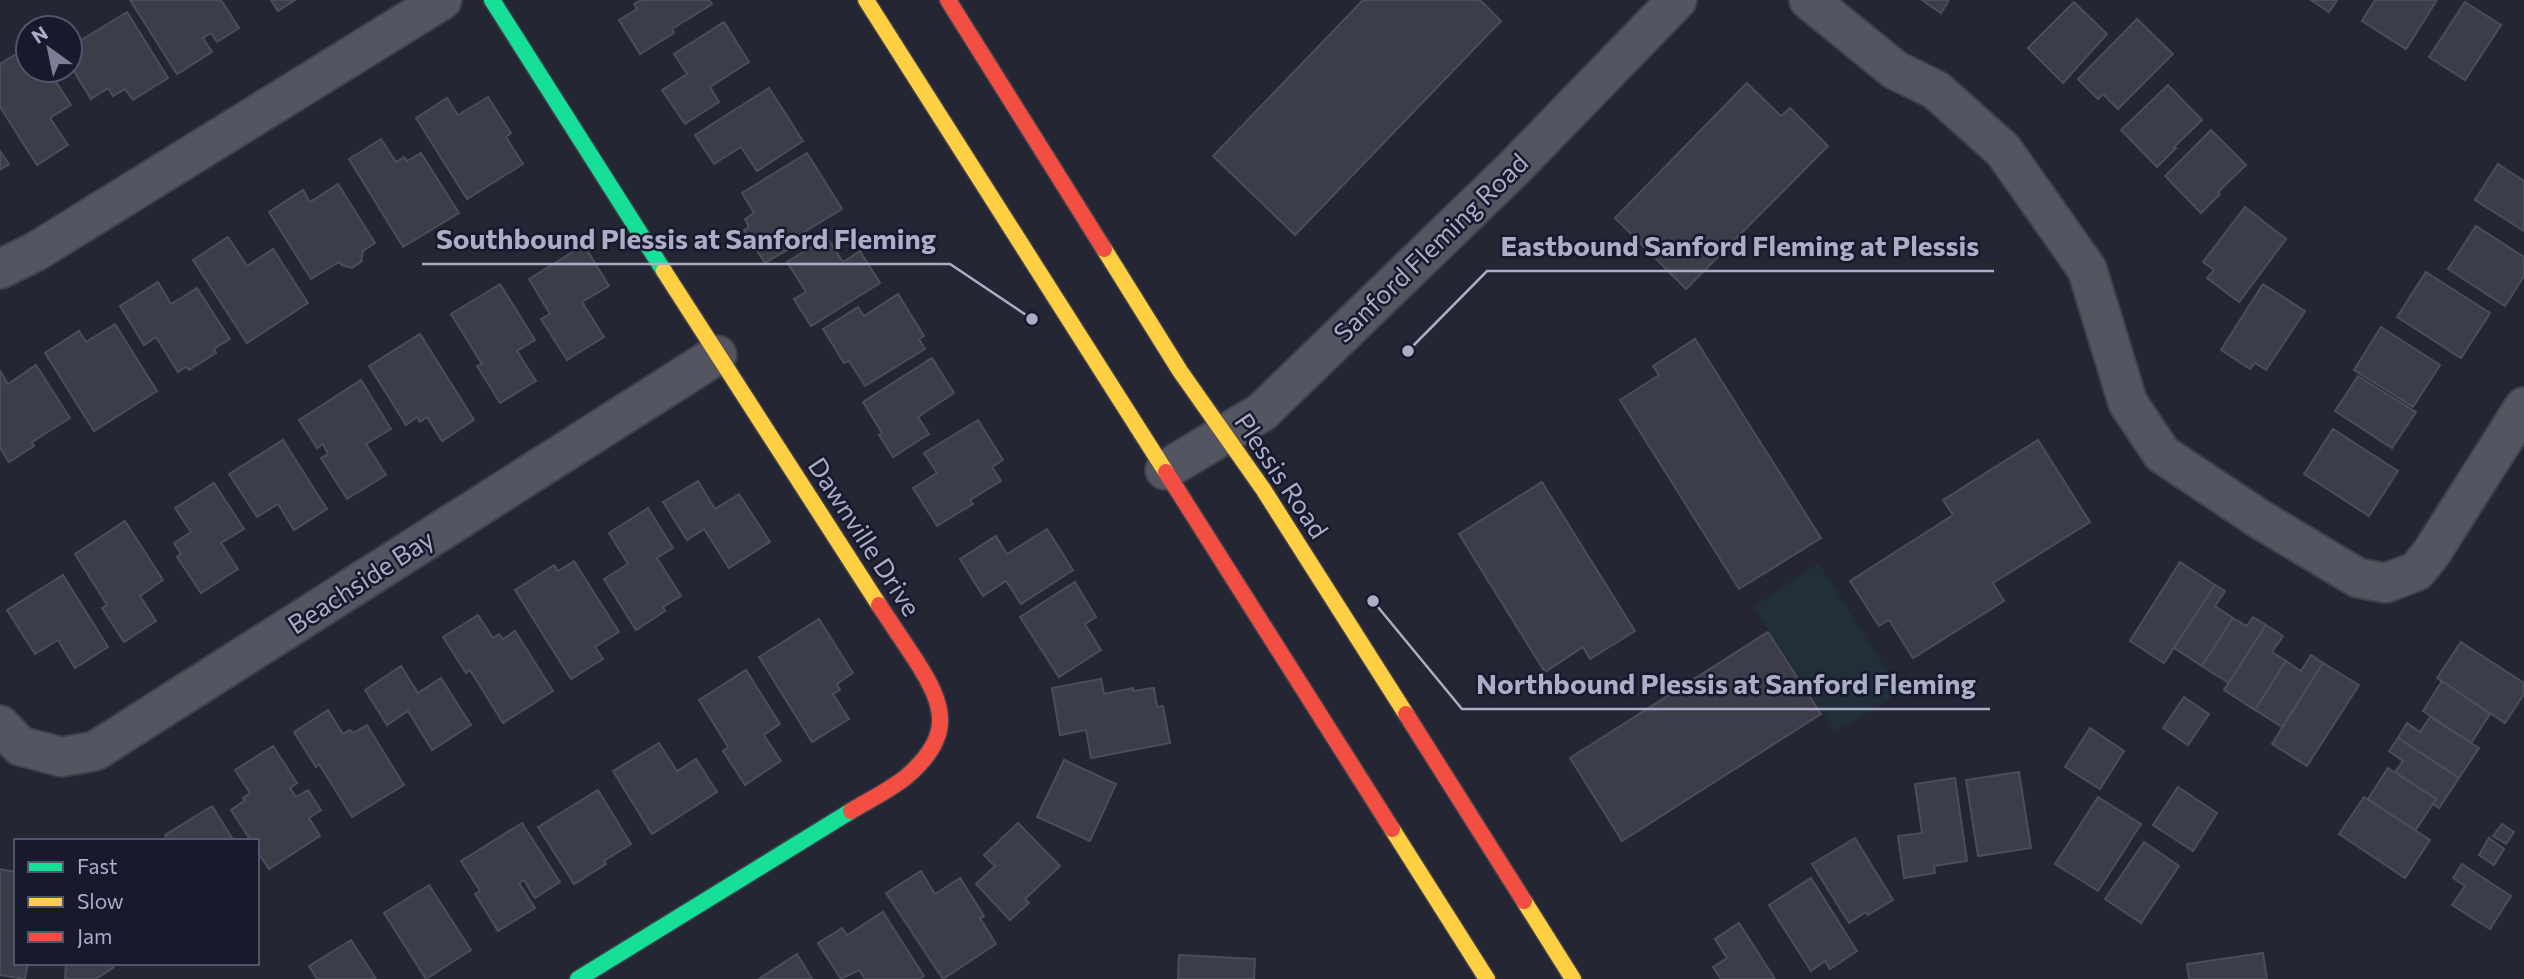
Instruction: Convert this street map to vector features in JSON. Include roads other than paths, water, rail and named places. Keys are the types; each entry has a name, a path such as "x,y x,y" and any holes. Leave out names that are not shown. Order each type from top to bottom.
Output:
{"main road":[{"name":"Dawnville Drive","path":"492,0 717,355 932,686 943,715 939,735 928,755 905,778 578,979"},
{"path":"866,0 1487,979"},
{"name":"Plessis Road","path":"948,0 1180,371 1263,489 1573,979"}],"street":[{"path":"0,269 35,252 442,0"},
{"name":"Sanford Fleming Road","path":"1165,470 1224,436 1272,403 1514,168 1677,0"},
{"path":"1809,0 1895,70 1936,90 2003,150 2087,269 2128,403 2162,454 2261,520 2358,578 2386,583 2417,571 2432,552 2524,407"},
{"name":"Beachside Bay","path":"0,725 20,746 62,757 95,751 717,355"}],"place":[{"name":"Southbound Plessis at Sanford Fleming","path":"1032,319"},
{"name":"Eastbound Sanford Fleming at Plessis","path":"1408,351"},
{"name":"Northbound Plessis at Sanford Fleming","path":"1373,601"}]}
